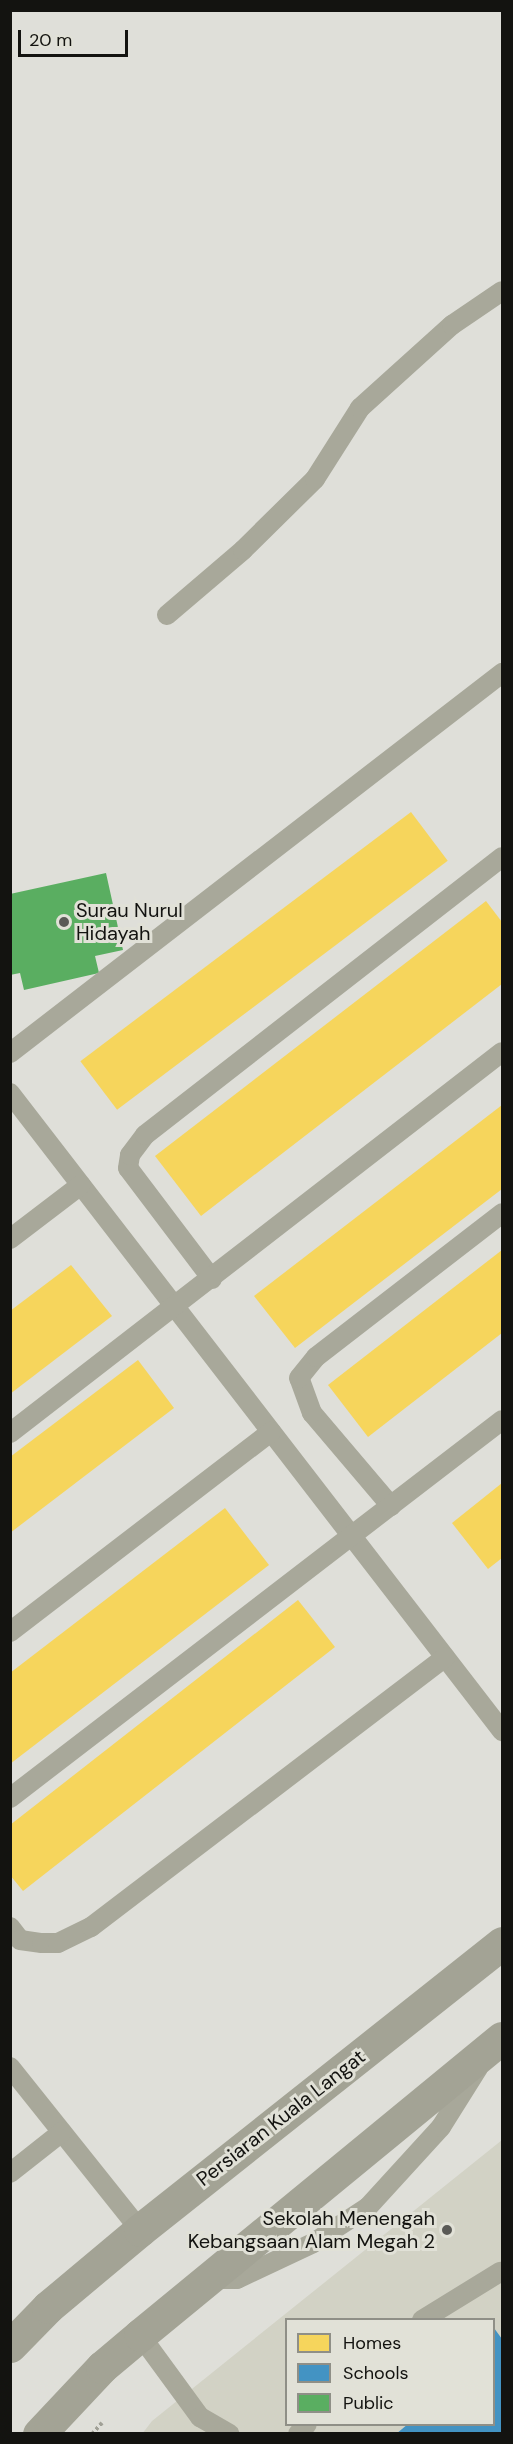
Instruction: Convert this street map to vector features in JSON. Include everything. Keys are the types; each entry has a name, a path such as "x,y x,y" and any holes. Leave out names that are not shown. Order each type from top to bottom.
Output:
{"main road":[{"name":"Persiaran Kuala Langat","path":"10,2346 48,2307 140,2230 502,1943"},
{"path":"39,2433 102,2367 496,2043"}],"lane":[{"path":"167,615 243,550 315,479 360,408 452,325 502,291"},
{"path":"10,1053 502,673"},
{"path":"212,1279 128,1168 130,1155 145,1135 502,856"},
{"path":"10,1433 176,1307 502,1052"},
{"path":"10,1093 502,1731"},
{"path":"10,1239 81,1185"},
{"path":"391,1506 312,1413 299,1378 316,1358 502,1213"},
{"path":"10,1798 502,1420"},
{"path":"10,1632 271,1432"},
{"path":"10,1927 20,1940 42,1943 58,1943 91,1928 445,1657"},
{"path":"209,2279 237,2279 313,2243 368,2207 441,2127 496,2043"},
{"path":"10,2067 140,2230"},
{"path":"10,2173 62,2132"},
{"path":"424,2318 500,2272"},
{"path":"140,2335 200,2417 230,2433"}],"shaded area":[{"name":"Sekolah Menengah Kebangsaan Alam Megah 2","path":"502,2140 502,2433 142,2434 152,2421"}],"building: Homes":[{"path":"411,812 448,861 117,1110 80,1061"},
{"path":"486,901 502,922 502,984 201,1216 155,1156"},
{"path":"502,1105 502,1189 295,1348 254,1296"},
{"path":"502,1250 502,1333 368,1437 328,1385"},
{"path":"71,1265 112,1316 10,1394 10,1311"},
{"path":"138,1360 174,1408 10,1533 10,1457"},
{"path":"502,1483 502,1558 488,1569 452,1523"},
{"path":"225,1508 269,1565 10,1764 10,1673"},
{"path":"298,1600 335,1647 23,1891 10,1875 10,1825"}],"building: Schools":[{"path":"495,2329 502,2339 502,2434 396,2434 406,2426 495,2426"}],"building: Public":[{"name":"Surau Nurul Hidayah","path":"106,873 123,950 95,956 99,973 24,990 20,973 10,975 10,894"}],"place":[{"name":"Surau Nurul Hidayah","path":"64,922"},
{"name":"Sekolah Menengah Kebangsaan Alam Megah 2","path":"447,2230"}]}
